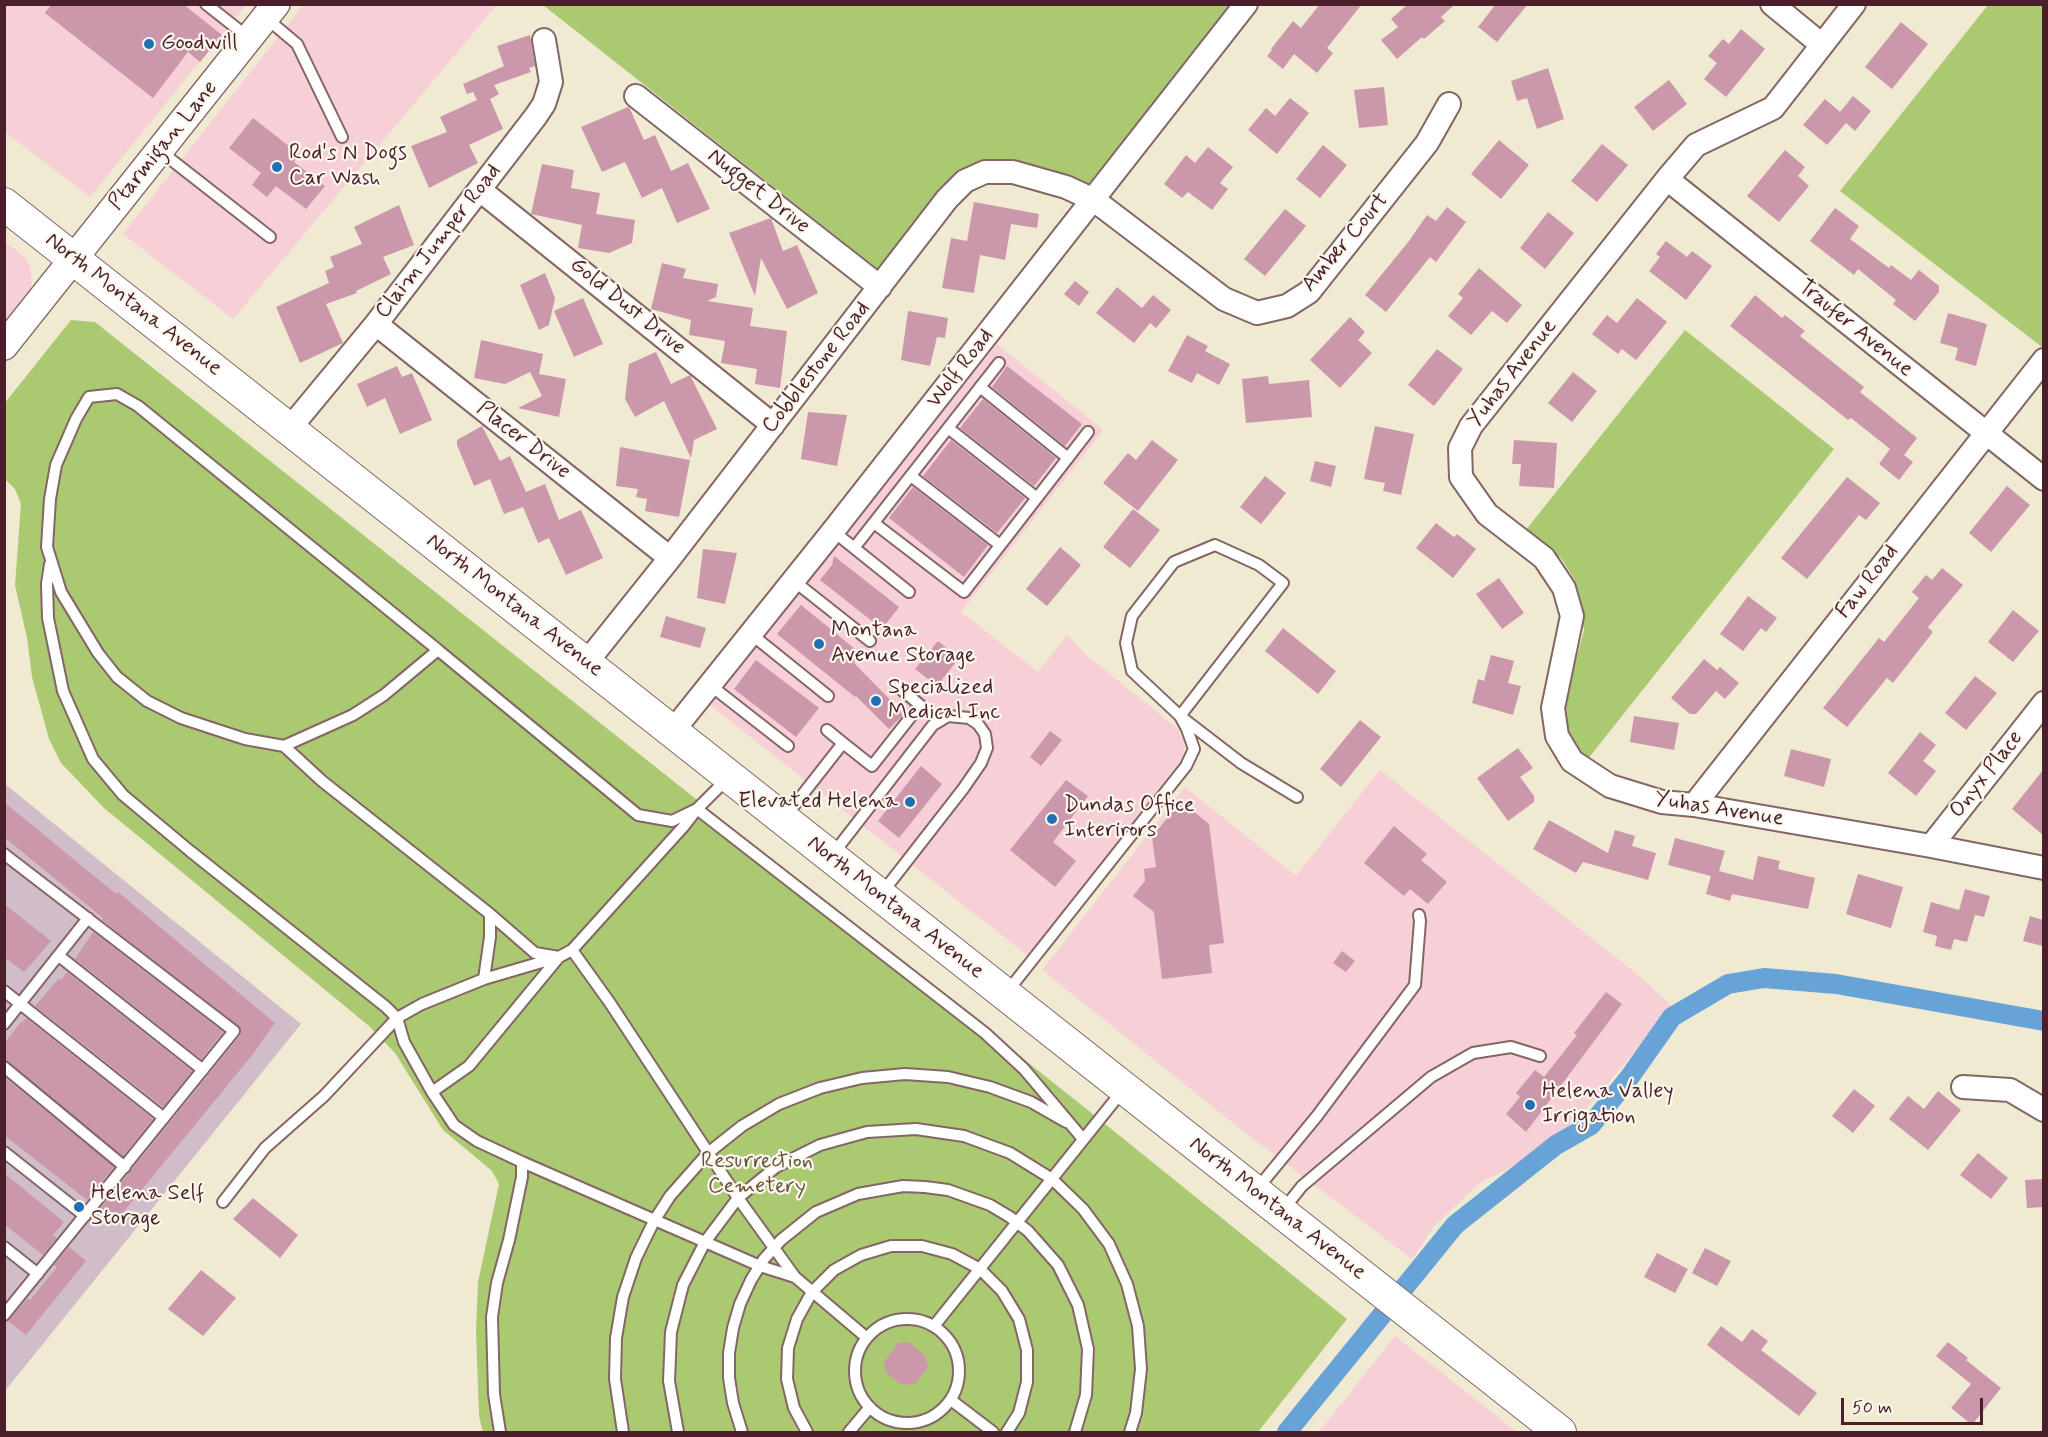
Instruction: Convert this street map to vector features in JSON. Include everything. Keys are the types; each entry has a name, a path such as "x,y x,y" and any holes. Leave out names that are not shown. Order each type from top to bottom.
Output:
{"main road":[{"name":"North Montana Avenue","path":"4,204 1560,1432"}],"street":[{"name":"Wolf Road","path":"672,732 1094,200 1246,4"},
{"path":"1772,4 1822,45"},
{"name":"Yuhas Avenue","path":"1854,4 1773,108 1696,145 1667,179 1470,426 1460,448 1461,477 1487,514 1544,558 1564,588 1572,616 1553,708 1557,736 1572,761 1610,786 1662,802 1694,805 2043,868"},
{"name":"Ptarmigan Lane","path":"4,346 263,20"},
{"name":"Claim Jumper Road","path":"290,428 376,324 524,134 544,104 551,82 544,40"},
{"name":"Nugget Drive","path":"636,96 880,287"},
{"name":"Amber Court","path":"1094,200 1224,299 1257,313 1287,306 1309,292 1427,143 1449,104"},
{"name":"Cobblestone Road","path":"586,663 670,558 947,199 965,181 985,172 1013,172 1066,187 1094,200"},
{"name":"Traufer Avenue","path":"1667,179 2043,479"},
{"name":"Gold Dust Drive","path":"480,190 773,425"},
{"name":"Placer Drive","path":"376,324 670,558"},
{"name":"Faw Road","path":"1694,805 2043,360"},
{"name":"Onyx Place","path":"1930,846 2043,703"},
{"path":"1963,1087 2010,1090 2043,1110"}],"lane":[{"path":"206,4 263,20 297,44 342,137"},
{"path":"160,150 270,237"},
{"path":"854,548 999,363"},
{"path":"980,387 1068,458"},
{"path":"558,957 535,953 490,914 322,781 284,746 245,739 192,722 147,701 117,677 85,634 61,592 47,547 50,499 56,465 76,419 89,397 117,394 138,406 638,815 672,821 697,809"},
{"path":"948,428 1037,498"},
{"path":"874,523 964,592 1088,432"},
{"path":"911,476 1000,545"},
{"path":"833,531 909,592"},
{"path":"1180,716 1283,583 1259,565 1215,545 1174,562 1132,616 1126,643 1132,671 1180,716 1241,763 1297,797"},
{"path":"51,559 47,584 48,618 54,653 63,691 93,759 123,795 386,1006 396,1018 404,1042 432,1092 454,1125 477,1141 654,1221 760,1266 795,1277"},
{"path":"794,580 870,641"},
{"path":"751,634 828,696"},
{"path":"284,746 353,715 384,695 438,650"},
{"path":"710,685 788,746"},
{"path":"827,730 872,766 920,705 896,685"},
{"path":"831,857 933,725 948,716 969,718 978,724 985,734 987,748 981,763 880,896"},
{"path":"1005,995 1186,766 1194,749 1180,716"},
{"path":"783,819 843,742"},
{"path":"223,1202 265,1148 324,1096 396,1018 422,1004 484,979 558,957 572,950 697,809 729,777"},
{"path":"697,809 985,1033 1052,1100 1083,1139"},
{"path":"4,854 234,1031 4,1315"},
{"path":"484,979 490,937 490,914"},
{"path":"1254,1192 1317,1116 1415,985 1419,915"},
{"path":"4,1024 88,918"},
{"path":"572,950 610,1003 738,1198 795,1277 867,1338"},
{"path":"59,956 203,1070"},
{"path":"432,1092 469,1066 558,957"},
{"path":"4,991 164,1118"},
{"path":"1281,1212 1302,1186 1431,1077 1473,1053 1511,1047 1540,1056"},
{"path":"4,1067 125,1167"},
{"path":"623,1432 615,1379 616,1338 626,1287 636,1258 654,1221 670,1196 708,1153 742,1126 779,1104 820,1088 862,1078 905,1074 948,1077 990,1087 1031,1102 1068,1123"},
{"path":"934,1326 1124,1088"},
{"path":"678,1432 669,1381 671,1332 683,1285 705,1242 738,1198 776,1167 819,1145 867,1132 916,1129 964,1136 1010,1153 1052,1179 1083,1209 1109,1244 1127,1284 1138,1326 1141,1369 1136,1413 1130,1432"},
{"path":"4,1152 85,1216"},
{"path":"500,1432 494,1394 492,1317 497,1283 509,1240 522,1177 522,1162"},
{"path":"742,1432 733,1403 729,1378 729,1353 733,1328 740,1304 760,1266 774,1247 816,1212 837,1202 880,1188 925,1187 948,1190 990,1206 1017,1222 1044,1247 1058,1265 1069,1284 1081,1316 1088,1349 1088,1372 1083,1406 1075,1432"},
{"path":"807,1432 794,1408 787,1379 788,1348 797,1319 812,1292 834,1270 861,1255 891,1246 922,1246 952,1254 980,1269 1002,1291 1019,1319 1027,1350 1027,1382 1019,1413 1007,1432"},
{"path":"4,1247 38,1274"},
{"path":"898,1320 920,1320 934,1326 946,1337 955,1352 959,1368 958,1384 951,1400 940,1411 926,1419 911,1422 896,1421 882,1416 870,1407 861,1395 856,1381 855,1365 859,1351 867,1338 878,1328 898,1320"},
{"path":"951,1400 993,1432"},
{"path":"849,1432 870,1407"}],"shaded area":[{"path":"4,5 246,5 90,197 5,132"},
{"path":"303,5 497,5 233,319 123,234"},
{"path":"5,241 25,258 30,267 32,283 29,299 5,331"},
{"path":"997,344 1103,430 961,612 1038,672 1067,635 1084,653 1179,730 1185,748 1180,761 1028,956 710,705"},
{"path":"1380,770 1643,979 1673,1007 1579,1117 1552,1142 1523,1161 1480,1183 1434,1226 1412,1259 1238,1127 1042,970 1185,787 1296,876"},
{"name":"Helena Self Storage","path":"5,784 301,1024 5,1391"},
{"path":"1395,1336 1517,1432 1319,1432"}],"green space":[{"path":"543,5 1253,5 1094,200 1013,172 965,181 879,270"},
{"path":"1988,5 2043,5 2044,345 2042,347 1840,191"},
{"name":"Resurrection Cemetery","path":"71,320 95,322 1084,1107 1347,1319 1258,1432 483,1432 479,1416 476,1331 478,1282 499,1184 492,1171 443,1130 395,1053 369,1026 104,808 61,763 49,739 32,677 27,638 15,585 21,504 15,489 5,479 4,404"},
{"path":"1685,330 1834,449 1587,760 1573,744 1564,721 1567,695 1584,630 1575,580 1561,558 1525,531"}],"building":[{"name":"Goodwill","path":"52,4 183,4 222,35 200,62 188,52 153,98 45,13"},
{"path":"1320,4 1362,4 1327,48 1333,53 1317,73 1294,54 1283,69 1267,56 1293,21 1301,28"},
{"path":"1408,4 1455,4 1441,17 1445,21 1397,59 1381,40 1398,27 1391,19"},
{"path":"1496,4 1528,4 1497,42 1478,27"},
{"path":"1901,22 1928,44 1892,89 1865,67"},
{"path":"1741,29 1765,49 1726,97 1704,79 1717,63 1708,56 1723,39 1729,44"},
{"path":"530,35 535,66 529,68 531,72 494,85 499,94 490,99 503,129 469,145 478,163 429,188 411,146 447,132 440,117 477,100 473,92 467,94 463,84 504,66 497,46"},
{"path":"1548,68 1564,119 1537,129 1527,98 1517,101 1511,81"},
{"path":"1669,80 1687,104 1653,131 1634,107"},
{"path":"1384,87 1388,125 1359,128 1354,90"},
{"path":"1853,96 1871,111 1855,131 1846,123 1827,145 1803,125 1825,99 1840,112"},
{"path":"1290,98 1309,113 1277,154 1248,130 1266,108 1275,116"},
{"path":"628,107 644,140 655,135 671,171 688,163 710,209 677,223 662,188 642,198 625,162 602,172 581,127"},
{"name":"Rod's N Dogs Car Wash","path":"253,118 299,154 294,162 325,186 306,209 276,186 267,197 252,185 261,173 229,148"},
{"path":"1499,140 1529,165 1501,199 1471,174"},
{"path":"1602,144 1628,165 1597,202 1571,181"},
{"path":"1323,145 1347,165 1320,198 1296,179"},
{"path":"1208,147 1233,167 1220,183 1228,189 1212,210 1188,192 1182,198 1164,184 1186,155 1195,163"},
{"path":"1785,150 1805,167 1798,176 1809,186 1779,222 1747,196"},
{"path":"542,164 574,170 571,188 600,193 596,214 635,220 632,243 609,253 578,248 582,225 531,214"},
{"path":"974,202 1039,214 1037,228 1011,224 1005,260 980,255 974,293 942,288 951,238 967,241"},
{"path":"399,205 414,245 383,257 391,274 356,291 357,293 326,304 343,343 300,363 276,307 329,283 325,271 334,267 330,257 362,244 354,227"},
{"path":"1447,207 1466,222 1436,262 1430,257 1386,312 1365,295 1427,215 1436,221"},
{"path":"1835,208 1859,226 1850,239 1889,268 1891,265 1911,280 1919,270 1939,286 1939,292 1915,321 1893,304 1896,300 1858,269 1854,275 1810,241"},
{"path":"1285,209 1306,226 1265,276 1244,259"},
{"path":"1548,212 1574,233 1545,269 1520,248"},
{"path":"771,218 783,251 797,245 818,293 787,309 761,258 755,296 729,233"},
{"path":"1666,241 1687,257 1692,251 1712,266 1686,300 1649,271 1660,257 1656,254"},
{"path":"662,263 686,269 683,278 718,284 716,297 707,301 753,308 750,326 787,331 780,388 755,384 757,369 721,363 725,341 689,335 691,320 651,309"},
{"path":"1479,268 1522,305 1507,323 1492,311 1471,335 1448,316 1463,298 1458,294"},
{"path":"545,273 555,298 549,325 539,330 520,285"},
{"path":"1075,281 1089,292 1079,306 1064,294"},
{"path":"1117,287 1142,308 1153,295 1171,310 1156,328 1150,323 1134,343 1096,313"},
{"path":"1755,295 1782,318 1785,315 1805,331 1800,336 1864,387 1860,392 1917,438 1904,455 1913,462 1899,480 1879,464 1890,449 1851,418 1848,420 1730,326"},
{"path":"583,298 603,344 574,357 554,311"},
{"path":"1637,298 1667,322 1636,360 1622,349 1618,354 1592,334 1607,315 1617,323"},
{"path":"908,311 948,318 945,338 937,337 930,366 901,360"},
{"path":"1948,313 1987,324 1976,366 1955,360 1958,348 1940,343"},
{"path":"1350,317 1365,332 1358,340 1372,353 1340,388 1310,360"},
{"path":"1187,335 1208,346 1205,351 1230,364 1219,385 1197,373 1192,383 1168,371"},
{"path":"481,340 543,354 539,374 566,379 559,417 518,408 542,396 530,372 505,384 474,378"},
{"path":"1437,349 1463,369 1434,406 1408,385"},
{"path":"656,352 671,384 690,375 717,429 694,440 691,458 664,401 635,417 625,399 629,364"},
{"path":"397,366 402,377 412,373 432,420 400,434 385,398 367,407 357,384"},
{"path":"1007,366 1082,424 1065,446 992,387"},
{"path":"1573,372 1597,391 1572,422 1548,403"},
{"path":"1268,376 1269,384 1309,380 1312,417 1246,423 1242,379"},
{"path":"983,399 1056,458 1034,486 960,428"},
{"path":"808,412 847,415 837,466 801,459"},
{"path":"482,426 500,461 510,456 526,492 545,484 559,520 581,510 603,558 566,575 549,538 538,543 523,507 504,514 490,479 474,486 457,440"},
{"path":"1375,426 1414,434 1401,495 1383,491 1385,483 1364,479"},
{"path":"951,440 1025,498 997,533 923,476"},
{"path":"1152,440 1178,460 1138,511 1103,483 1128,453 1136,460"},
{"path":"1514,440 1557,443 1554,488 1519,486 1521,464 1512,464"},
{"path":"620,447 690,460 679,517 645,511 647,499 636,497 638,489 616,486"},
{"path":"1315,461 1336,466 1331,487 1310,481"},
{"path":"1265,476 1286,493 1261,524 1240,507"},
{"path":"1847,477 1880,503 1866,520 1859,515 1807,579 1781,558"},
{"path":"2007,486 2030,505 1991,552 1969,533"},
{"path":"913,487 988,545 964,577 889,518"},
{"path":"1133,509 1160,530 1130,568 1103,547"},
{"path":"1436,523 1454,537 1457,534 1476,549 1453,578 1416,548"},
{"path":"1060,547 1081,565 1047,606 1026,589"},
{"path":"703,549 737,553 725,604 697,598"},
{"path":"834,556 899,607 882,629 820,580 832,565"},
{"path":"1942,568 1963,585 1928,627 1933,632 1893,683 1887,678 1847,727 1823,708 1879,638 1884,642 1919,598 1912,592 1926,575 1932,580"},
{"path":"1499,578 1524,613 1502,629 1476,594"},
{"path":"1748,596 1777,618 1766,632 1761,628 1743,651 1720,634"},
{"name":"Montana Avenue Storage","path":"801,605 861,654 854,663 904,714 889,729 856,696 777,634"},
{"path":"2013,610 2039,631 2013,662 1988,642"},
{"path":"666,616 706,628 700,648 660,637"},
{"path":"1283,628 1336,671 1318,694 1265,651"},
{"path":"938,641 959,658 937,686 915,669"},
{"path":"1491,655 1514,661 1508,683 1521,686 1513,715 1472,703 1478,679 1484,681"},
{"path":"1704,659 1717,670 1720,667 1739,683 1725,699 1716,691 1696,714 1690,714 1671,698"},
{"path":"756,660 819,708 796,737 734,689"},
{"path":"1975,676 1997,693 1966,730 1945,713"},
{"path":"1634,716 1679,723 1674,750 1630,742"},
{"path":"1360,720 1381,737 1341,787 1320,769"},
{"path":"1050,731 1062,740 1041,766 1030,757"},
{"path":"1920,732 1936,745 1923,761 1936,771 1916,796 1888,773"},
{"path":"1518,748 1533,768 1520,777 1534,796 1534,802 1508,821 1477,778"},
{"path":"1791,749 1831,759 1824,787 1784,776"},
{"name":"Elevated Helena","path":"921,766 942,784 899,838 878,821"},
{"path":"2043,770 2043,835 2012,809"},
{"name":"Dundas Office Interirors","path":"1066,780 1088,796 1053,842 1076,861 1055,887 1010,850"},
{"path":"1181,801 1209,824 1224,943 1209,945 1212,973 1162,979 1154,912 1133,896 1145,881 1144,869 1156,867 1152,837"},
{"path":"4,802 116,894 118,892 275,1023 253,1054 117,1220 99,1210 240,1036 241,1029 102,920 103,918 4,837"},
{"path":"1549,820 1608,853 1615,830 1635,836 1632,846 1656,853 1648,880 1583,862 1576,873 1533,849"},
{"path":"1394,826 1427,854 1421,860 1447,882 1428,904 1410,889 1404,896 1364,863"},
{"path":"1675,838 1725,851 1719,871 1753,880 1758,856 1780,861 1778,869 1815,878 1808,909 1732,894 1730,901 1706,894 1711,876 1668,865"},
{"path":"1858,874 1903,887 1891,928 1846,914"},
{"path":"1965,889 1990,896 1984,917 1975,915 1967,942 1954,939 1951,950 1935,946 1937,936 1923,932 1931,902 1959,910"},
{"path":"4,904 51,941 24,972 4,957"},
{"path":"2030,916 2043,920 2043,946 2023,941"},
{"path":"93,932 223,1032 201,1059 75,959"},
{"path":"1342,951 1355,961 1346,972 1333,963"},
{"path":"67,972 192,1071 163,1107 35,1006"},
{"path":"1606,992 1622,1004 1526,1132 1506,1114 1520,1097 1516,1093 1535,1070 1544,1077 1577,1035 1574,1033"},
{"path":"26,1018 153,1119 123,1156 4,1060 4,1044"},
{"path":"4,1077 114,1167 87,1200 4,1135"},
{"path":"1854,1089 1875,1106 1853,1133 1832,1116"},
{"path":"1938,1091 1961,1110 1928,1150 1889,1119 1908,1096 1924,1109"},
{"path":"1978,1153 2008,1178 1991,1199 1960,1175"},
{"path":"4,1173 64,1222 53,1235 57,1238 43,1255 4,1224"},
{"path":"2043,1179 2043,1207 2027,1208 2025,1180"},
{"path":"253,1198 298,1235 280,1258 233,1219"},
{"path":"69,1247 86,1261 26,1335 8,1321 28,1298 30,1300 57,1267 54,1265"},
{"path":"1705,1248 1731,1261 1717,1286 1692,1273"},
{"path":"1657,1253 1688,1269 1675,1293 1644,1277"},
{"path":"201,1270 236,1298 203,1336 168,1309"},
{"path":"1721,1326 1742,1342 1752,1329 1768,1341 1761,1350 1817,1393 1799,1416 1707,1345"},
{"path":"909,1342 925,1356 928,1367 915,1384 902,1385 886,1373 884,1362 898,1343"},
{"path":"1948,1342 2001,1388 1972,1425 1951,1408 1971,1384 1936,1356"}],"waterway":[{"name":"Helena Valley Irrigation","path":"1287,1432 1455,1225 1556,1145 1591,1125 1629,1078 1672,1017 1728,984 1764,978 1836,984 2044,1021"}],"place":[{"name":"Goodwill","path":"149,44"},
{"name":"Rod's N Dogs Car Wash","path":"277,167"},
{"name":"Montana Avenue Storage","path":"819,644"},
{"name":"Specialized Medical Inc","path":"876,701"},
{"name":"Elevated Helena","path":"910,802"},
{"name":"Dundas Office Interirors","path":"1052,819"},
{"name":"Helena Valley Irrigation","path":"1530,1105"},
{"name":"Helena Self Storage","path":"79,1207"}]}
